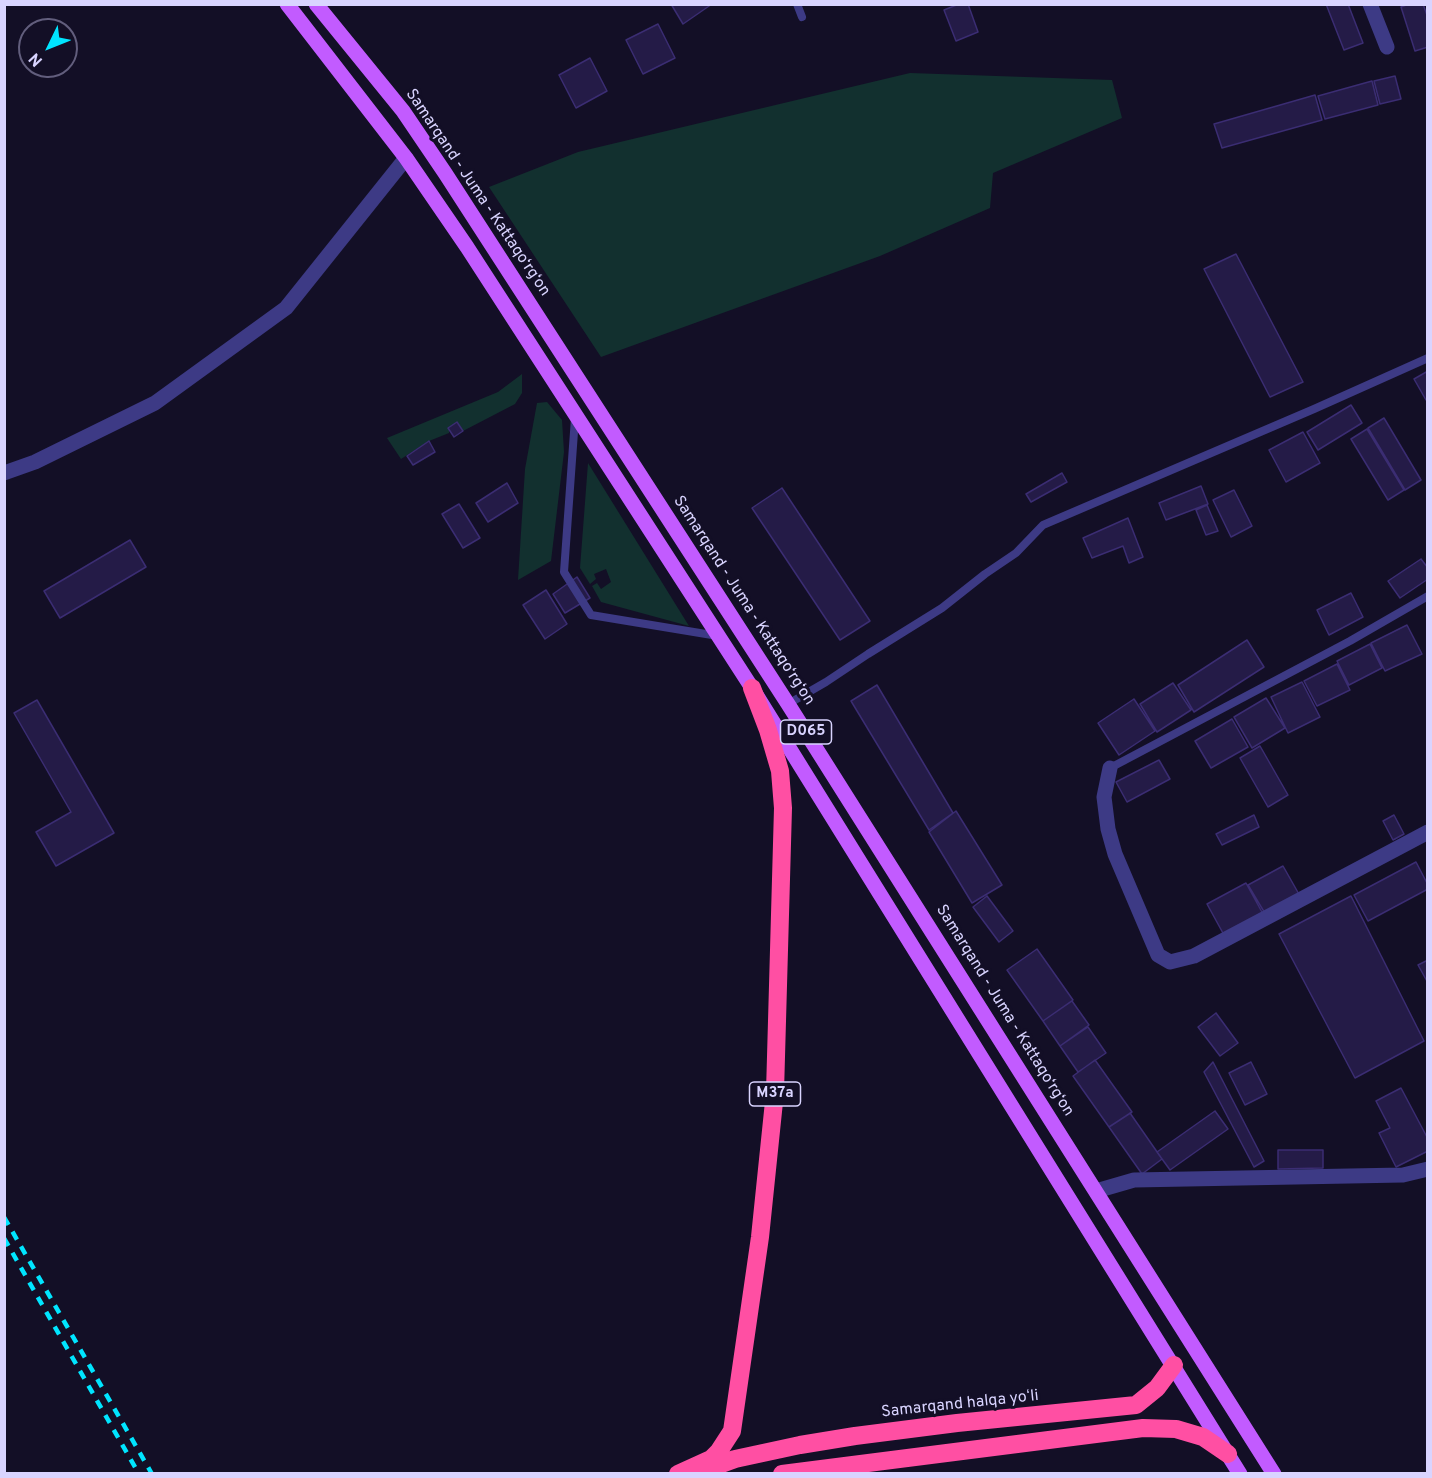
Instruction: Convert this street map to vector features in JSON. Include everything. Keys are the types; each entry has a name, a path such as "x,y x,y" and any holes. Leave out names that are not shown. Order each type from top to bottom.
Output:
{"highway":[{"name":"M37a","path":"678,1473 711,1459 732,1431 758,1248 774,1104 783,808 780,771 752,688"},
{"name":"Samarqand halqa yoʻli","path":"694,1473 735,1459 800,1445 921,1427 1136,1406 1157,1388 1174,1365"},
{"path":"782,1473 1143,1428 1176,1429 1203,1437 1228,1454"},
{"path":"735,1459 748,1473"}],"main road":[{"name":"D065","path":"287,4 406,158 467,247 720,636 1240,1473"},
{"name":"Samarqand - Juma - Kattaqo‘rg‘on","path":"316,4 403,111 445,173 788,704 1274,1473"}],"street":[{"path":"1370,4 1387,47"},
{"path":"4,473 35,462 155,403 286,308 406,158"},
{"path":"1110,768 1104,797 1108,829 1115,854 1158,955 1170,962 1194,956 1428,832"},
{"path":"1096,1191 1134,1180 1403,1175 1428,1169"}],"lane":[{"path":"797,4 802,17"},
{"path":"788,704 942,608 1016,553 1043,525 1428,358"},
{"path":"575,414 564,572 591,615 720,636"},
{"path":"1110,768 1350,641 1428,596"}],"green space":[{"path":"910,73 1112,80 1122,118 993,173 990,208 880,256 601,357 489,187 578,152"},
{"path":"522,374 522,393 515,404 463,431 457,422 449,428 449,433 429,441 401,459 387,438 498,392"},
{"path":"547,402 562,420 564,452 551,561 518,580 525,469 537,403"},
{"path":"588,463 689,626 601,602 592,586 597,583 601,589 611,582 606,569 594,574 596,579 590,584 580,568"}],"building":[{"path":"671,4 712,4 683,24"},
{"path":"959,4 968,4 978,32 956,41 944,10"},
{"path":"1326,4 1348,4 1363,43 1344,50"},
{"path":"1409,4 1423,4 1428,18 1428,47 1415,51 1401,7"},
{"path":"658,24 675,58 643,74 626,40"},
{"path":"590,58 607,91 576,108 559,75"},
{"path":"1395,76 1401,99 1380,104 1374,81"},
{"path":"1372,81 1378,105 1325,119 1318,96"},
{"path":"1315,95 1322,120 1222,148 1214,124"},
{"path":"1236,254 1303,382 1270,397 1204,269"},
{"path":"1428,371 1428,399 1426,400 1414,379"},
{"path":"1351,405 1362,423 1318,450 1307,432"},
{"path":"1384,418 1421,480 1405,490 1368,428"},
{"path":"457,422 463,431 454,437 448,428"},
{"path":"1367,429 1404,490 1388,500 1351,439"},
{"path":"1303,432 1320,463 1286,482 1269,450"},
{"path":"429,441 435,452 413,465 407,456"},
{"path":"1062,473 1067,482 1031,502 1026,494"},
{"path":"507,483 518,503 488,522 476,503"},
{"path":"1201,486 1208,504 1166,520 1159,503"},
{"path":"782,488 870,621 840,640 752,508"},
{"path":"1234,490 1252,526 1231,537 1213,500"},
{"path":"459,504 480,538 463,548 442,514"},
{"path":"1207,505 1218,531 1206,535 1196,510"},
{"path":"1128,518 1143,557 1129,563 1123,546 1092,558 1083,538"},
{"path":"130,540 146,567 60,618 44,591"},
{"path":"1421,559 1428,568 1428,579 1400,598 1388,581"},
{"path":"577,577 590,598 565,613 553,594"},
{"path":"546,590 567,624 545,639 523,605"},
{"path":"1351,593 1363,617 1329,635 1317,610"},
{"path":"1407,625 1422,654 1385,671 1371,643"},
{"path":"1247,640 1264,667 1194,712 1178,685"},
{"path":"1370,644 1382,668 1349,685 1337,661"},
{"path":"1337,664 1350,690 1317,706 1304,681"},
{"path":"1302,682 1320,717 1288,733 1271,697"},
{"path":"1173,683 1191,710 1157,732 1140,704"},
{"path":"877,685 953,813 929,830 851,701"},
{"path":"1266,698 1285,728 1252,748 1234,717"},
{"path":"1134,699 1155,731 1119,755 1098,723"},
{"path":"37,700 114,833 56,866 36,832 71,812 14,713"},
{"path":"1232,719 1248,747 1211,768 1195,741"},
{"path":"1260,746 1288,795 1268,807 1240,758"},
{"path":"1159,760 1170,779 1127,802 1116,782"},
{"path":"956,811 1002,885 972,903 929,832"},
{"path":"1254,815 1259,827 1222,845 1216,834"},
{"path":"1394,815 1404,834 1393,840 1383,821"},
{"path":"1416,862 1428,889 1368,921 1354,895"},
{"path":"1283,866 1300,896 1266,915 1248,885"},
{"path":"1246,883 1263,914 1224,935 1207,904"},
{"path":"987,896 1013,931 999,942 973,907"},
{"path":"1351,896 1424,1041 1355,1078 1279,934"},
{"path":"1037,949 1073,1000 1043,1021 1007,970"},
{"path":"1428,960 1428,983 1418,965"},
{"path":"1072,1001 1089,1025 1060,1046 1043,1021"},
{"path":"1216,1013 1238,1043 1220,1056 1198,1027"},
{"path":"1088,1027 1106,1053 1078,1072 1060,1046"},
{"path":"1095,1060 1132,1112 1109,1127 1073,1076"},
{"path":"1213,1062 1264,1161 1254,1167 1204,1072"},
{"path":"1251,1062 1267,1094 1245,1105 1229,1073"},
{"path":"1401,1088 1428,1139 1428,1151 1396,1167 1379,1133 1390,1128 1376,1101"},
{"path":"1215,1111 1228,1129 1170,1170 1157,1152"},
{"path":"1130,1113 1162,1159 1142,1174 1109,1127"},
{"path":"1278,1150 1323,1150 1323,1168 1278,1169"}],"railway":[{"path":"4,1217 152,1474"},
{"path":"4,1238 139,1474"}]}
